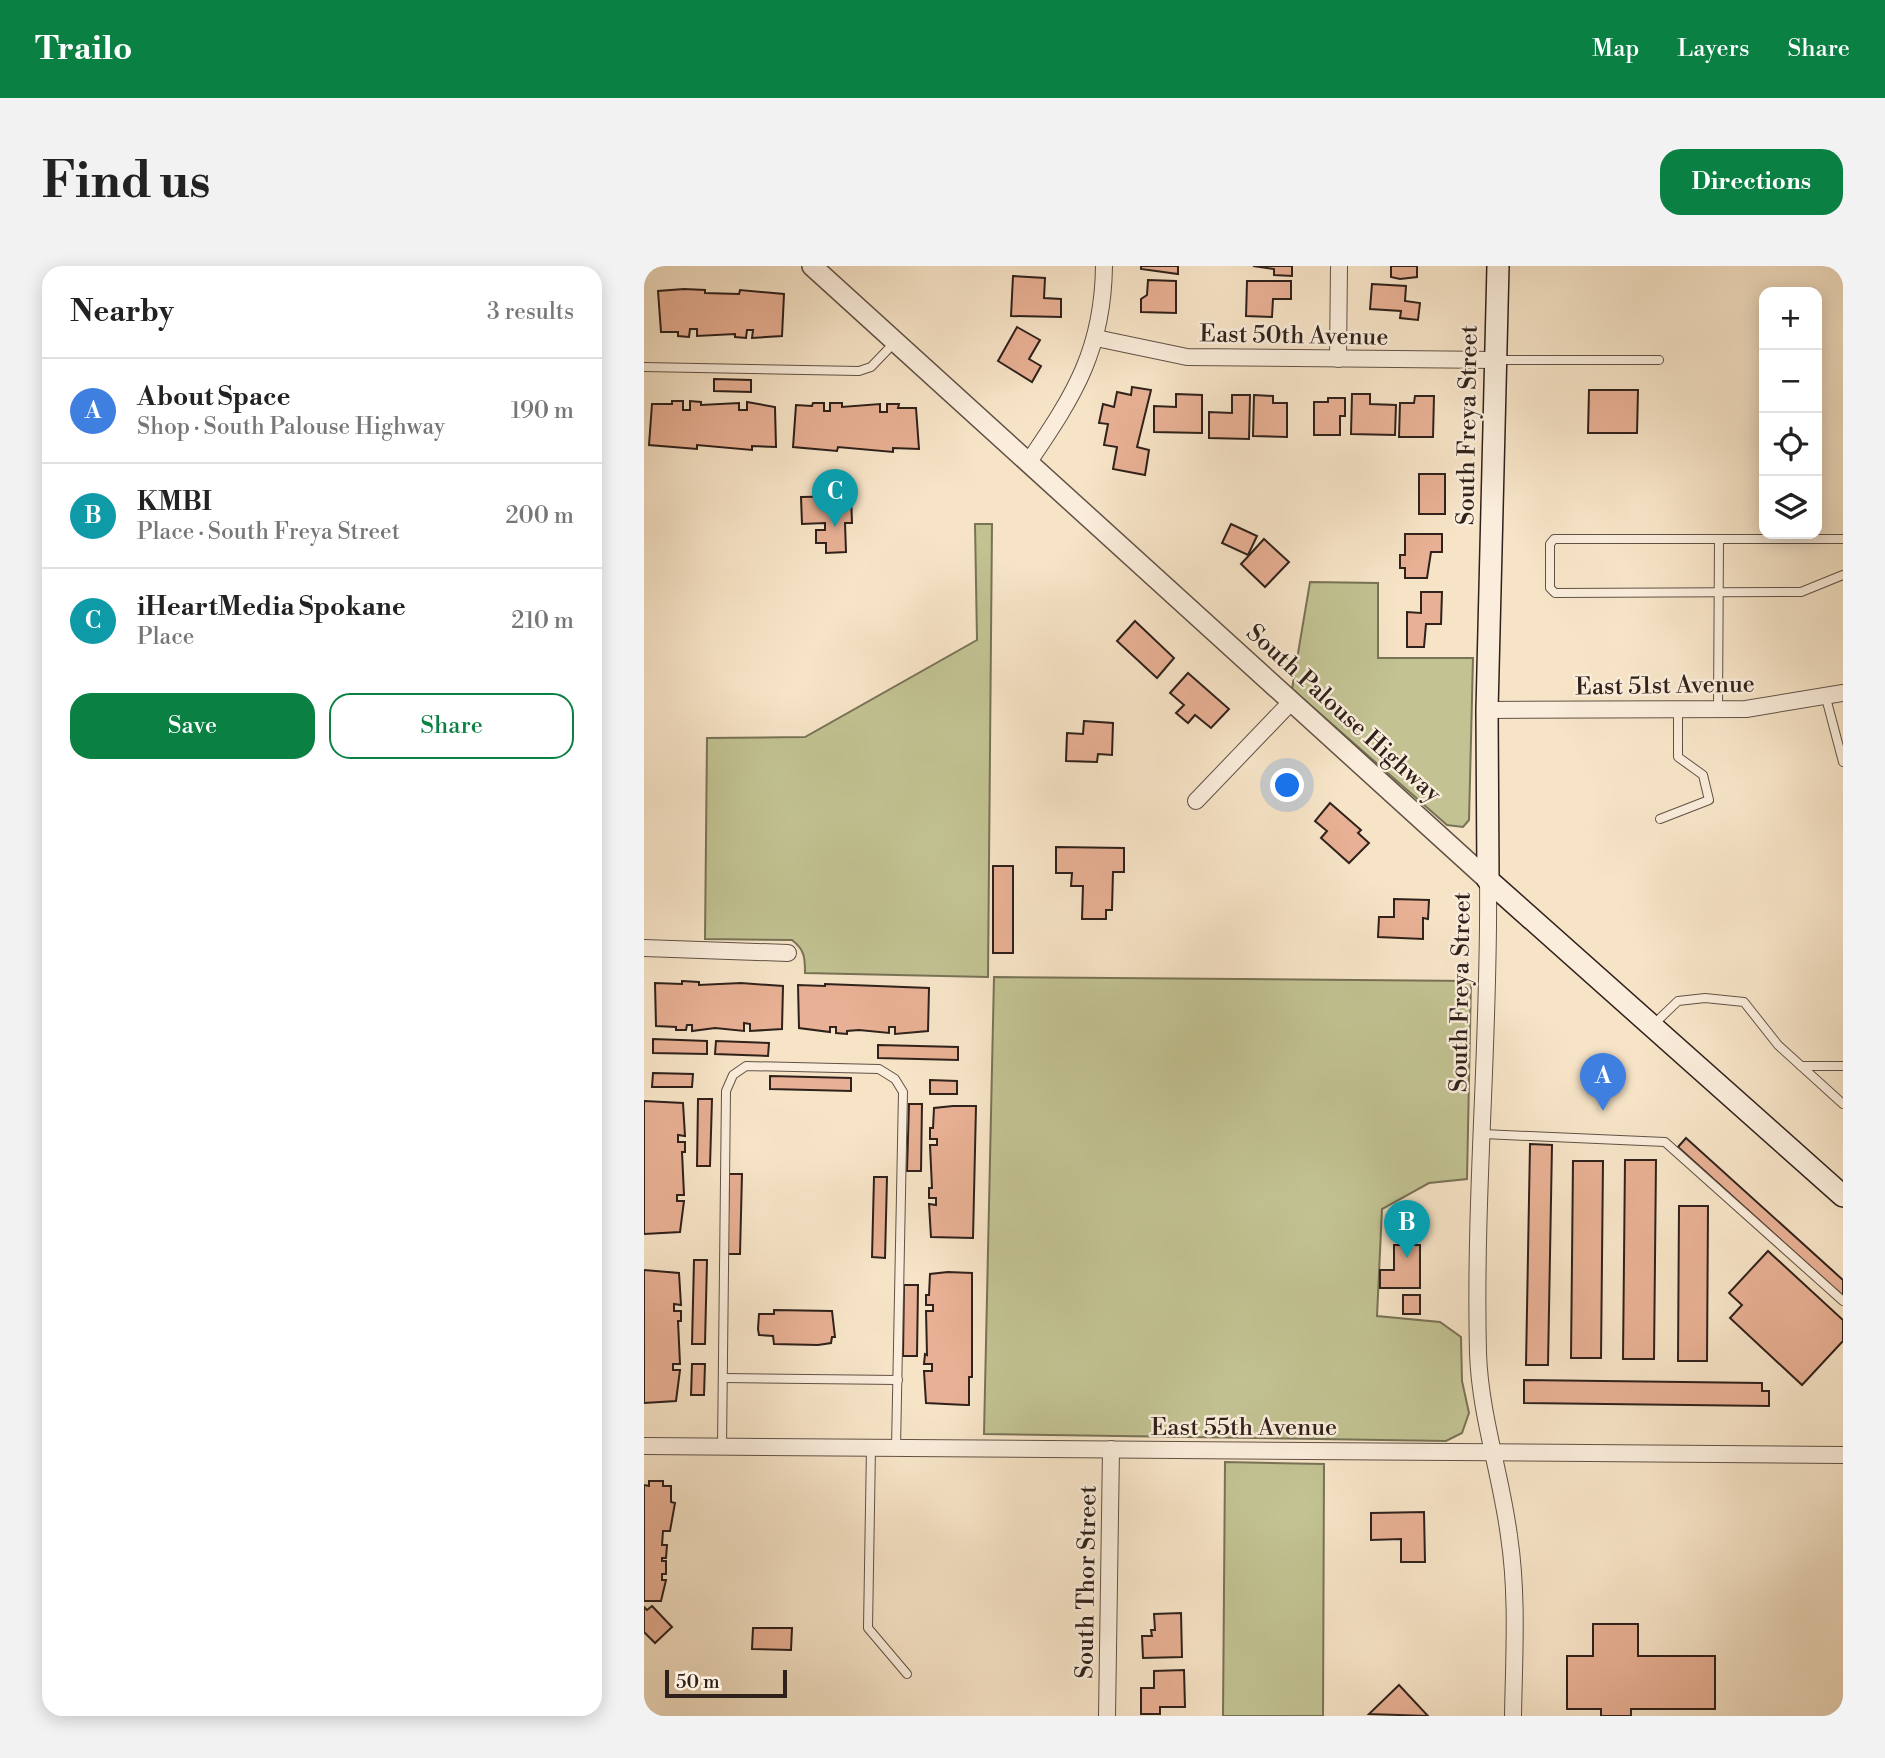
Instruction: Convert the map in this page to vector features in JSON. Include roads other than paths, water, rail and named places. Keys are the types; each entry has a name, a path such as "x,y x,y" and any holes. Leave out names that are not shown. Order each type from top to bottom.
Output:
{"main road":[{"name":"South Freya Street","path":"1488,880 1487,710 1498,266"},
{"name":"South Palouse Highway","path":"1488,880 1843,1196"}],"street":[{"name":"South Palouse Highway","path":"812,266 1030,460 1488,880"},
{"path":"1030,460 1085,373 1104,304 1104,266"},
{"path":"1338,359 1339,266"},
{"name":"East 50th Avenue","path":"1096,338 1187,357 1494,360"},
{"name":"East 51st Avenue","path":"1487,710 1746,709 1826,698 1843,693"},
{"path":"1196,801 1292,702"},
{"name":"South Freya Street","path":"1488,880 1490,981 1478,1354 1492,1452 1503,1498 1514,1581 1513,1716"},
{"path":"644,948 788,953"},
{"name":"East 55th Avenue","path":"644,1446 1843,1455"},
{"name":"South Thor Street","path":"1107,1716 1111,1450"}],"lane":[{"path":"644,367 859,371 871,367 896,341"},
{"path":"1494,360 1660,360"},
{"path":"1843,539 1554,539 1550,544 1550,588 1555,593 1801,592 1843,575"},
{"path":"1718,709 1719,539"},
{"path":"1826,698 1843,762"},
{"path":"1660,819 1709,800 1703,775 1678,757 1678,709"},
{"path":"1653,1025 1678,1000 1704,998 1744,1002 1778,1045 1843,1104"},
{"path":"722,1446 726,1091 733,1075 746,1066 879,1069 895,1079 903,1091 896,1448"},
{"path":"1801,1066 1843,1066"},
{"path":"1483,1134 1665,1142 1843,1301"},
{"path":"724,1378 898,1380"},
{"path":"872,1447 868,1628 907,1674"}],"place":[{"name":"iHeartMedia Spokane","path":"835,527"},
{"name":"About Space","path":"1603,1111"},
{"name":"KMBI","path":"1407,1258"}]}
